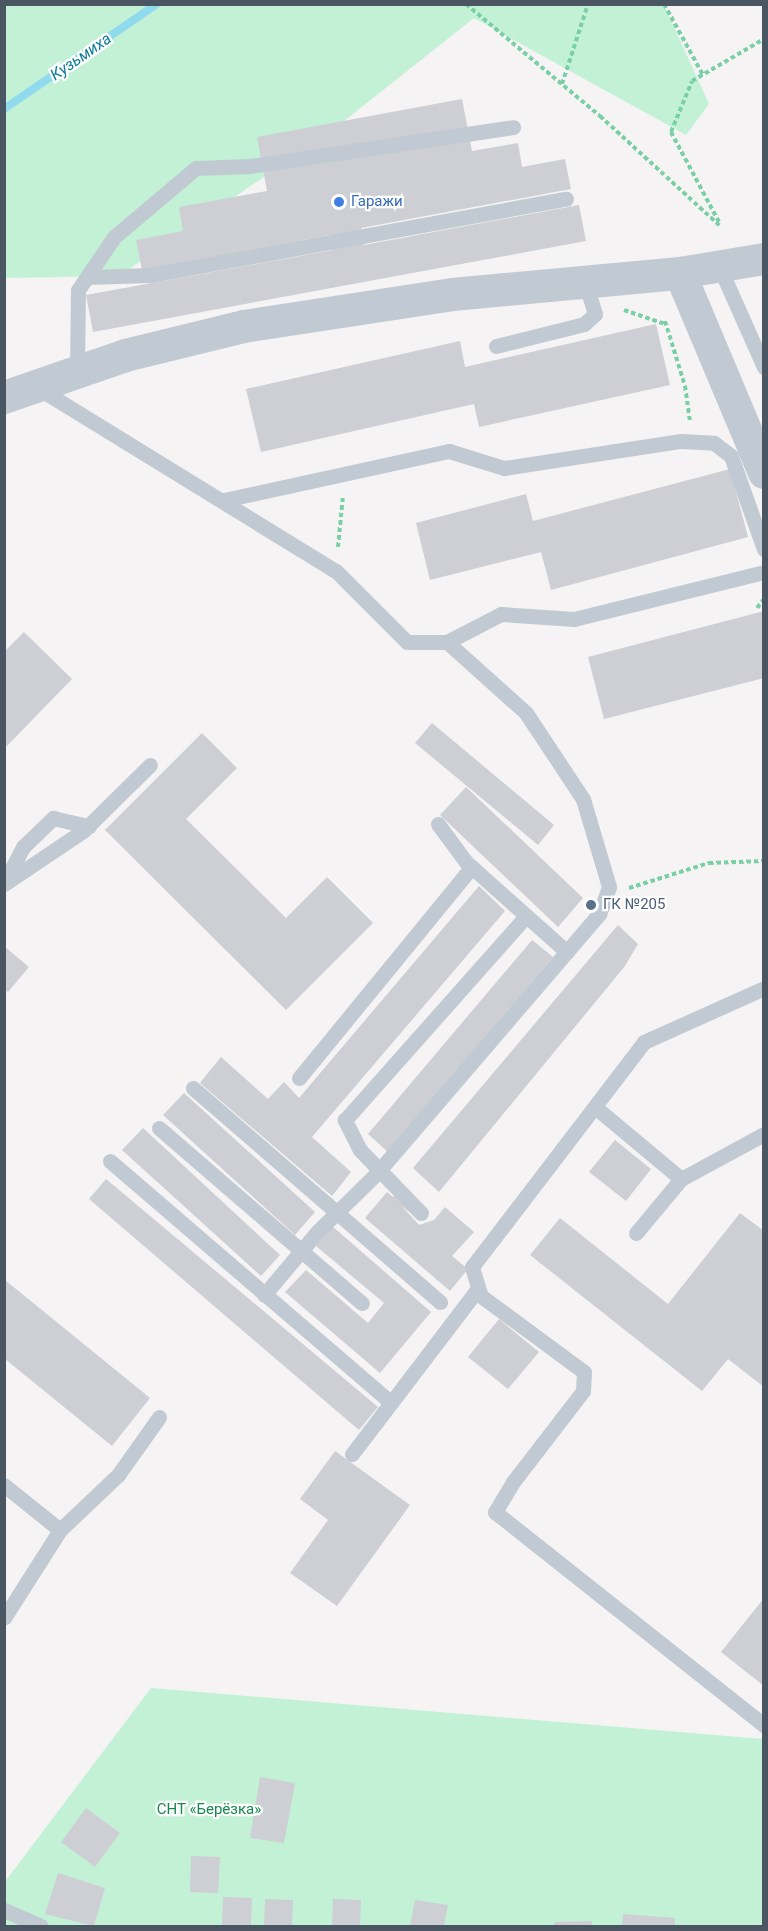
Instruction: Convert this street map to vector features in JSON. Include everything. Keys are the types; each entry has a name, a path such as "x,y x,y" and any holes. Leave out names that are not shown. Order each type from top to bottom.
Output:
{"street":[{"path":"19,391 77,370 243,326 452,294 680,273 764,259"},
{"path":"680,273 764,472"}],"lane":[{"path":"77,370 78,290 114,237 195,168 250,166 513,127"},
{"path":"87,277 150,275 566,199"},
{"path":"719,267 764,367"},
{"path":"496,346 584,324 595,314 585,282"},
{"path":"19,391 224,500 336,571 407,642 447,642 501,614 574,619 764,572"},
{"path":"224,500 449,451 504,468 693,442 714,443 731,456 764,549"},
{"path":"264,1295 300,1252 378,1171 567,952 599,914 609,887 583,799 526,713 447,642"},
{"path":"4,883 88,826 150,765"},
{"path":"4,883 23,847 53,818 88,826"},
{"path":"438,824 472,867 525,917 567,952"},
{"path":"299,1078 472,867"},
{"path":"421,1213 360,1150 345,1120 525,917"},
{"path":"764,988 644,1042 472,1267 477,1290 584,1372 583,1391 513,1482 495,1512 764,1725"},
{"path":"193,1088 338,1211 440,1302"},
{"path":"595,1107 681,1179"},
{"path":"159,1128 300,1252 362,1303"},
{"path":"636,1233 681,1179 764,1134"},
{"path":"110,1161 391,1403"},
{"path":"352,1454 477,1290"},
{"path":"4,1618 60,1530 118,1475 159,1417"},
{"path":"4,1485 60,1530"},
{"path":"4,1910 41,1926"}],"path":[{"path":"466,4 562,84 720,226 671,132 692,81 764,39"},
{"path":"562,84 588,4"},
{"path":"664,4 703,75"},
{"path":"663,314 685,386 693,442"},
{"path":"336,571 345,474"},
{"path":"758,608 764,599"},
{"path":"599,914 623,890 709,863 764,861"}],"green space":[{"path":"4,5 664,5 709,104 686,135 474,18 334,129 119,276 5,278"},
{"name":"СНТ «Берёзка»","path":"151,1688 763,1739 763,1926 5,1926 4,1883"}],"building":[{"path":"462,99 472,151 518,143 522,167 565,159 571,189 361,228 364,245 579,205 586,241 93,332 86,295 333,250 330,235 142,270 136,240 183,231 179,207 267,191 257,137"},
{"path":"656,324 670,385 479,427 474,404 261,452 246,389 460,341 465,367"},
{"path":"730,469 748,537 551,590 541,552 430,580 416,523 526,494 533,521"},
{"path":"764,611 764,678 604,719 588,657"},
{"path":"24,632 72,679 4,749 4,652"},
{"path":"432,723 554,825 538,845 415,743"},
{"path":"202,733 237,768 186,819 286,918 327,877 373,923 286,1010 105,830"},
{"path":"466,787 583,898 558,927 440,815"},
{"path":"479,886 505,911 312,1137 351,1172 332,1196 200,1083 221,1057 268,1099 284,1082 299,1098"},
{"path":"618,925 638,944 625,966 439,1192 413,1168"},
{"path":"532,940 553,957 388,1152 368,1134"},
{"path":"4,946 29,967 8,992 4,989"},
{"path":"184,1093 315,1212 295,1235 163,1115"},
{"path":"143,1128 280,1255 261,1276 122,1150"},
{"path":"615,1140 651,1169 626,1201 589,1172"},
{"path":"106,1179 378,1407 359,1430 89,1199"},
{"path":"402,1186 412,1214 402,1206 419,1225 434,1220 445,1207 474,1232 452,1256 468,1269 450,1291 365,1218 387,1192 393,1197"},
{"path":"740,1213 764,1231 764,1387 728,1359 702,1391 530,1255 560,1218 668,1304"},
{"path":"332,1226 431,1312 380,1373 285,1292 306,1270 368,1323 384,1303 316,1246"},
{"path":"5,1280 150,1398 112,1446 5,1359"},
{"path":"499,1319 539,1352 508,1389 468,1357"},
{"path":"335,1451 410,1505 337,1606 290,1573 328,1520 300,1499"},
{"path":"764,1598 764,1686 721,1652"},
{"path":"260,1777 295,1783 284,1843 250,1838"},
{"path":"86,1808 120,1833 95,1867 61,1842"},
{"path":"191,1856 220,1857 218,1893 190,1892"},
{"path":"58,1873 105,1888 94,1926 45,1914"},
{"path":"223,1897 252,1898 251,1926 222,1926"},
{"path":"265,1899 293,1900 292,1926 264,1926"},
{"path":"333,1899 361,1900 360,1926 332,1926"},
{"path":"415,1900 448,1905 444,1926 410,1926"},
{"path":"623,1914 675,1918 675,1926 622,1926"},
{"path":"592,1921 592,1926 554,1926 554,1922"}],"waterway":[{"name":"Кузьмиха","path":"4,109 157,4"}],"place":[{"name":"Гаражи","path":"339,202"},
{"name":"ГК №205","path":"591,905"}]}
